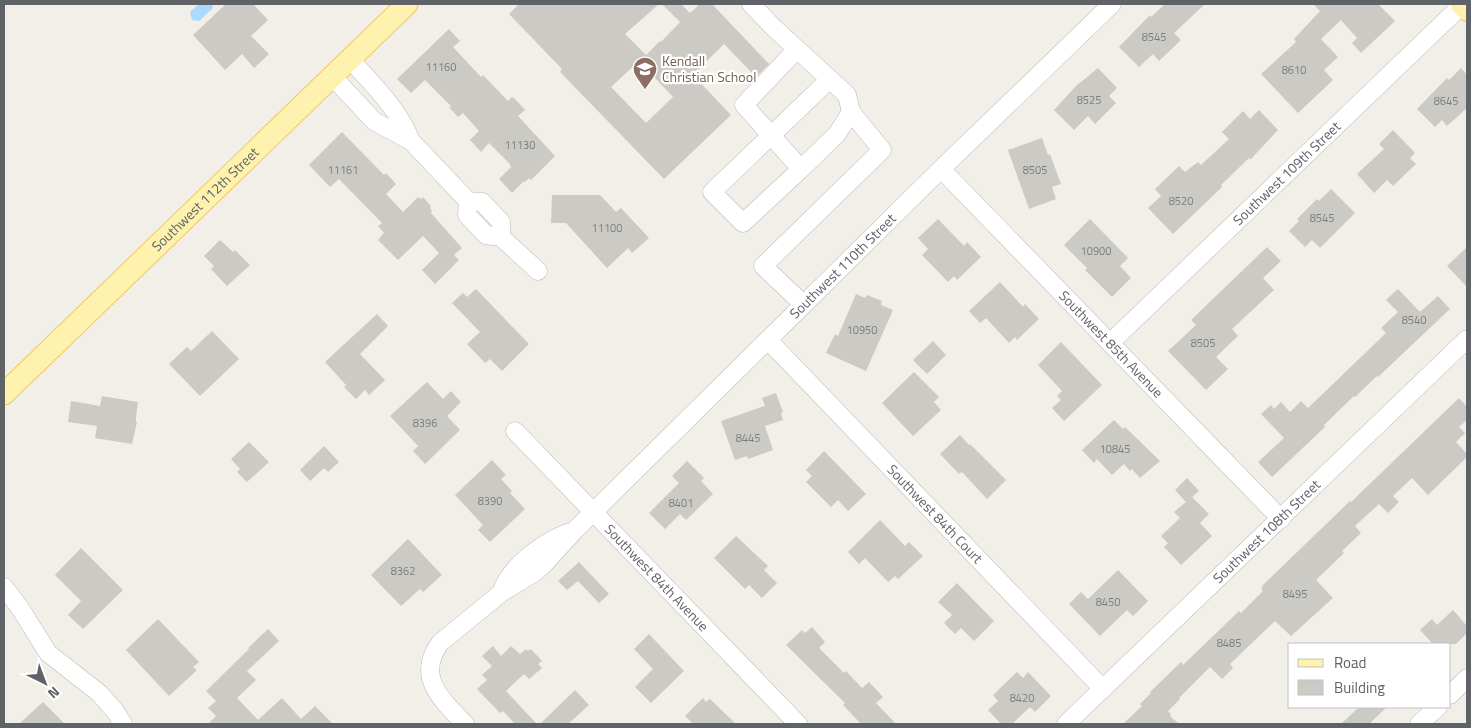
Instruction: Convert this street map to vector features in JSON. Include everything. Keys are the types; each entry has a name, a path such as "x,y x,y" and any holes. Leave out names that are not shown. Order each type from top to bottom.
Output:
{"main road":[{"name":"Southwest 112th Street","path":"4,394 407,4"}],"street":[{"path":"751,4 847,95 851,112 882,150 763,266 803,304"},
{"name":"Southwest 110th Street","path":"465,724 444,702 432,681 429,671 430,660 440,643 501,593 535,572 545,563 574,530 803,304 1112,4"},
{"name":"Southwest 109th Street","path":"1110,343 1463,6"},
{"path":"797,49 744,104 801,169"},
{"path":"350,59 396,110 411,141"},
{"path":"332,76 374,122 411,141 468,201 467,215 486,235 501,237 538,271"},
{"path":"830,79 712,192 743,222 837,134 851,112"},
{"name":"Southwest 85th Avenue","path":"941,169 1281,519"},
{"name":"Southwest 108th Street","path":"1066,724 1467,339"},
{"name":"Southwest 84th Court","path":"768,340 1103,689"},
{"name":"Southwest 84th Avenue","path":"515,431 798,724"},
{"path":"4,587 20,608 48,653 99,693 115,711 122,724"},
{"path":"1451,694 1467,678"},
{"path":"1419,724 1437,708"}],"water":[{"path":"199,4 212,4 213,8 199,21 192,20 190,12"}],"building":[{"path":"226,4 253,4 268,20 251,36 269,54 254,68 242,54 225,70 193,35"},
{"path":"519,4 659,4 625,34 646,55 680,22 662,4 681,4 690,13 700,4 712,4 769,64 756,77 724,44 693,75 731,115 664,179 560,72 562,69 509,14","holes":["639,61 673,97 646,123 611,87"]},
{"path":"1165,4 1205,4 1174,33 1181,40 1159,61 1153,54 1139,67 1119,47 1150,15 1151,17"},
{"path":"1313,4 1378,4 1395,21 1361,53 1352,43 1357,38 1341,20 1321,39 1338,57 1324,70 1333,80 1298,113 1261,74 1296,42 1294,39 1320,11"},
{"path":"449,29 460,41 453,47 481,77 483,75 508,101 512,97 515,99 525,110 518,116 555,156 531,180 529,178 524,181 512,193 499,179 511,167 509,163 489,143 481,152 470,140 479,131 463,113 458,117 449,107 451,106 425,80 411,93 397,79"},
{"path":"1098,68 1117,88 1109,96 1116,103 1095,124 1088,116 1074,130 1054,110 1076,86"},
{"path":"1461,68 1467,75 1467,108 1447,126 1442,120 1435,127 1417,109 1447,78 1449,80"},
{"path":"1259,110 1278,130 1250,160 1249,158 1173,234 1148,208 1161,196 1155,189 1179,166 1185,172 1198,162 1201,165 1229,139 1222,132 1243,111 1250,119"},
{"path":"1393,130 1415,153 1410,158 1416,164 1393,186 1387,180 1374,193 1357,174 1384,149 1379,144"},
{"path":"342,132 384,175 386,173 396,184 386,194 403,212 418,197 421,199 423,197 431,206 431,213 462,248 454,255 459,260 435,284 422,270 439,253 423,236 398,260 378,240 384,233 378,226 382,223 339,179 330,187 309,165"},
{"path":"1042,138 1061,184 1052,187 1056,199 1029,209 1008,150"},
{"path":"1331,189 1355,213 1320,248 1312,240 1305,247 1289,231 1299,221 1297,219 1317,199 1319,201"},
{"path":"552,195 600,195 616,212 621,208 649,238 632,253 628,248 607,268 566,223 551,223"},
{"path":"938,219 964,246 967,242 981,257 957,280 954,276 948,282 922,255 928,249 918,238"},
{"path":"1090,219 1128,258 1120,266 1131,278 1112,297 1085,270 1087,268 1064,245"},
{"path":"220,240 233,252 235,250 250,265 227,286 211,269 214,266 204,256"},
{"path":"1267,247 1281,261 1263,278 1274,290 1232,329 1238,336 1216,357 1228,369 1206,390 1168,351 1196,325 1191,320"},
{"path":"1467,247 1467,287 1447,266"},
{"path":"1000,282 1023,307 1025,304 1039,319 1017,340 1015,337 1009,343 986,318 980,323 969,311"},
{"path":"476,289 529,344 502,371 490,359 485,363 467,344 480,332 452,303 463,293 467,297"},
{"path":"1398,289 1420,312 1438,296 1450,309 1378,377 1354,396 1324,425 1325,427 1272,477 1258,462 1284,438 1261,414 1271,405 1274,409 1281,402 1290,412 1301,401 1308,408 1386,333 1381,328 1398,312 1386,300"},
{"path":"856,294 865,298 867,295 882,301 881,305 893,310 866,371 826,353 835,334 838,336"},
{"path":"377,314 388,326 360,354 385,380 369,395 365,390 356,399 325,362"},
{"path":"212,331 239,359 200,396 169,364 187,347 191,351"},
{"path":"933,341 946,355 927,374 913,360"},
{"path":"1061,342 1102,385 1064,421 1052,408 1061,400 1057,396 1062,391 1038,365"},
{"path":"914,372 939,397 934,402 941,410 913,436 882,403"},
{"path":"427,382 443,399 451,391 461,402 447,416 460,430 425,464 413,451 418,446 390,416"},
{"path":"776,393 783,412 781,413 783,420 765,426 773,450 748,459 747,456 735,460 721,421 765,406 762,398"},
{"path":"102,396 138,402 137,422 132,444 95,438 97,426 68,422 71,401 100,406"},
{"path":"1459,398 1467,407 1467,420 1459,427 1465,433 1456,442 1467,454 1467,457 1428,495 1412,478 1393,496 1399,502 1388,513 1379,504 1355,526 1361,533 1342,551 1344,553 1316,580 1333,598 1291,636 1275,621 1230,664 1233,668 1222,679 1210,667 1168,711 1171,714 1170,716 1179,724 1123,724 1142,706 1140,704 1150,692 1181,662 1183,665 1239,611 1241,613 1263,591 1261,589 1262,586"},
{"path":"1114,420 1123,429 1125,427 1160,461 1140,478 1132,469 1130,471 1124,464 1112,475 1097,459 1094,463 1082,450"},
{"path":"960,435 1006,480 987,499 962,472 959,474 940,454"},
{"path":"249,442 269,462 247,482 237,472 240,469 231,459"},
{"path":"324,446 339,462 328,472 324,468 310,481 300,470"},
{"path":"824,451 866,494 848,511 838,500 831,507 806,482 812,476 806,470"},
{"path":"492,460 506,475 501,479 512,491 510,493 525,509 490,542 478,530 483,525 455,495"},
{"path":"687,461 704,478 701,481 713,494 686,520 680,514 665,529 649,513 679,483 672,476"},
{"path":"1187,478 1199,491 1192,497 1209,514 1200,523 1212,536 1181,565 1164,547 1168,543 1161,536 1180,518 1174,512 1186,502 1175,490"},
{"path":"880,520 905,546 909,542 923,556 898,579 895,576 888,582 865,558 859,564 848,552"},
{"path":"736,536 768,566 764,570 777,583 762,598 749,585 745,589 714,558"},
{"path":"408,539 442,575 423,592 420,589 401,606 371,575"},
{"path":"81,548 123,590 83,629 68,615 81,601 55,575"},
{"path":"579,562 609,594 599,603 578,581 567,590 558,581"},
{"path":"1118,570 1148,601 1133,616 1127,610 1100,636 1069,604 1081,592 1088,599"},
{"path":"957,583 994,621 974,641 961,628 955,634 944,623 952,615 938,602"},
{"path":"1453,610 1467,626 1467,633 1456,644 1432,643 1420,630 1432,619 1437,625"},
{"path":"158,619 199,662 193,667 197,670 169,696 126,650"},
{"path":"812,627 825,642 819,648 844,673 846,671 862,688 869,682 883,697 876,703 896,724 861,724 843,705 845,703 786,645 802,630 805,633"},
{"path":"268,629 279,641 247,671 256,680 237,698 258,720 282,698 301,719 315,706 333,724 208,724 216,716 208,708 216,701 206,691"},
{"path":"649,634 684,671 651,703 635,687 653,669 634,649"},
{"path":"493,646 501,656 511,646 520,654 526,649 528,651 531,649 542,661 538,664 542,668 529,679 524,674 506,691 537,724 515,724 503,711 500,713 477,689 487,680 482,675 492,666 482,656"},
{"path":"1017,672 1023,678 1028,672 1051,696 1035,712 1030,707 1012,724 1001,724 988,710 998,701 993,695"},
{"path":"575,690 589,705 568,724 540,724"},
{"path":"703,698 706,702 710,699 736,724 693,724 685,716"},
{"path":"43,702 65,724 19,724"},
{"path":"1358,708 1386,708 1369,724 1341,724"}],"place":[{"name":"Kendall Christian School","path":"645,90"}]}
